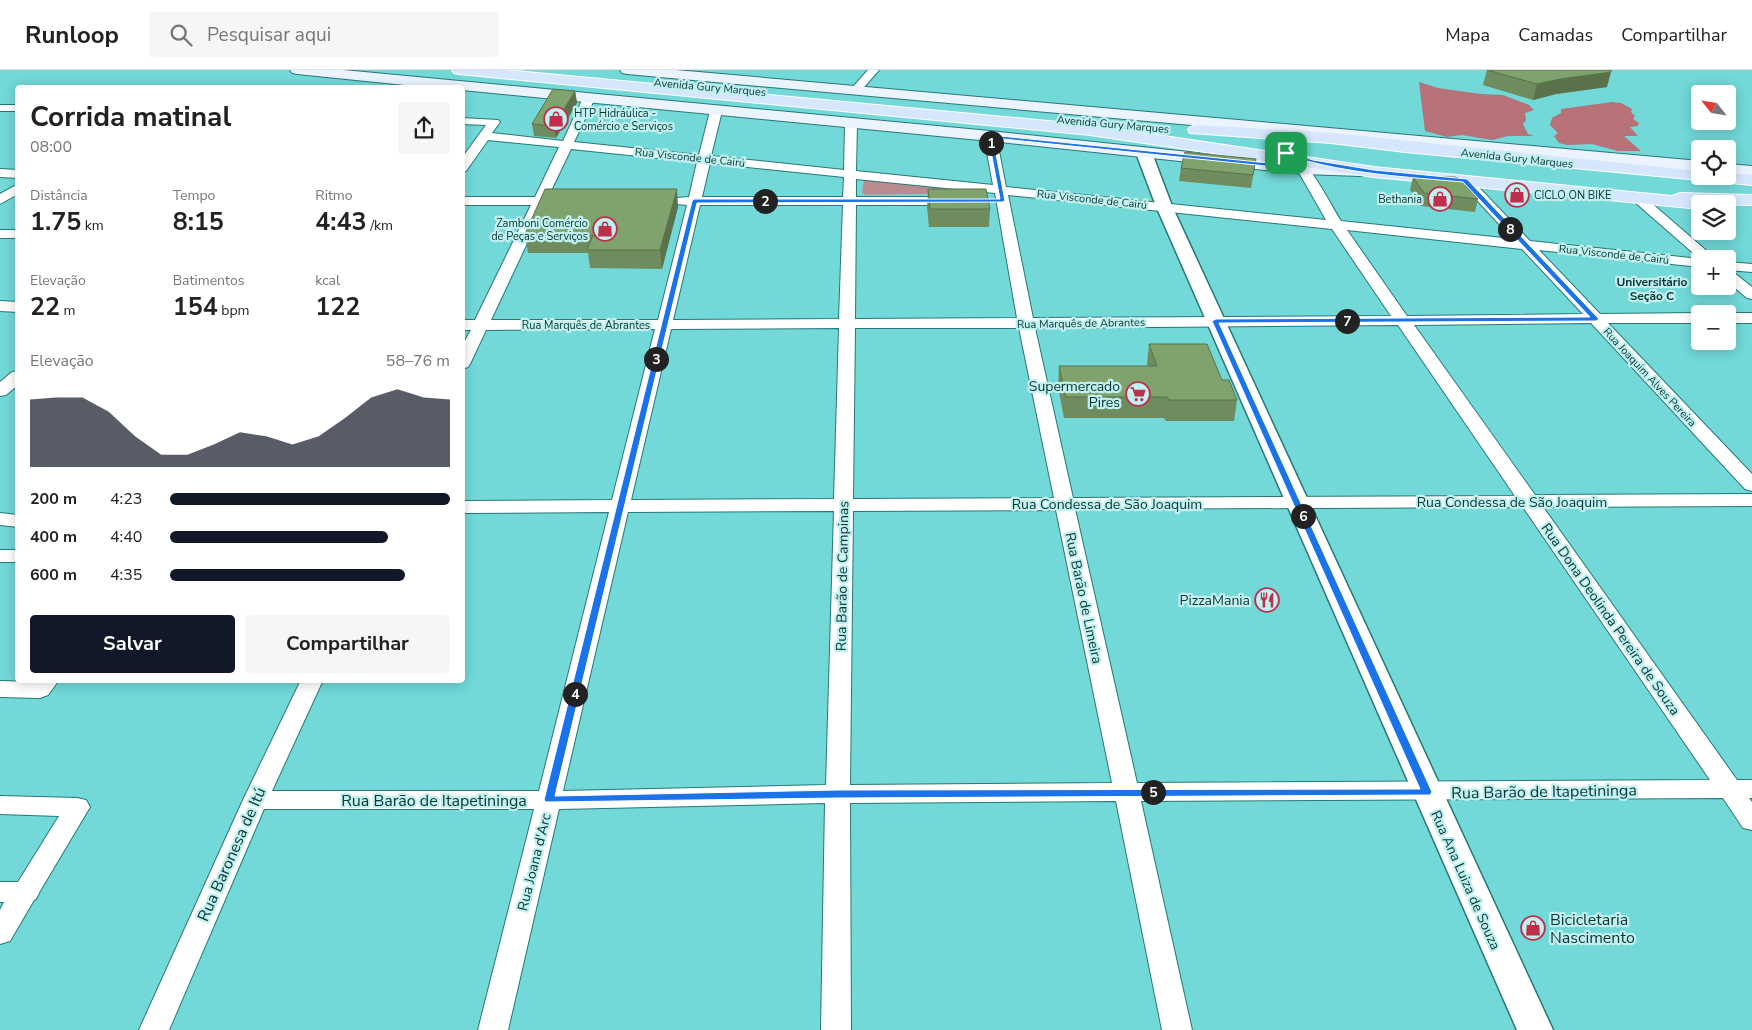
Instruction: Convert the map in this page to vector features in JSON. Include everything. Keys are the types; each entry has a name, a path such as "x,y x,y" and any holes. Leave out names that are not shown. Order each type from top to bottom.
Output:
{"main road":[{"name":"Avenida Gury Marques","path":"297,70 453,85"},
{"name":"Avenida Gury Marques","path":"459,70 1090,130 1374,172 1691,203"},
{"name":"Avenida Gury Marques","path":"526,70 1164,128 1332,138 1691,175"},
{"name":"Avenida Gury Marques","path":"627,70 1691,165"},
{"name":"Avenida Gury Marques","path":"465,86 716,111 851,122 1144,153 1295,161"},
{"path":"1313,132 1332,138"},
{"path":"1356,141 1301,141 1282,146 1282,150 1295,161 1374,172"},
{"path":"1405,147 1466,146"},
{"path":"1736,170 1752,171"},
{"path":"1736,179 1752,180"},
{"path":"1636,197 1752,200"},
{"path":"1736,207 1752,208"}],"street":[{"path":"855,91 874,70"},
{"path":"465,358 589,98"},
{"path":"0,108 15,108"},
{"name":"Rua Joana d'Arc","path":"493,1030 716,111"},
{"path":"465,121 494,122 465,164"},
{"name":"Rua Barão de Campinas","path":"836,1030 838,794 851,122"},
{"name":"Rua Visconde de Cairú","path":"485,136 850,174 1001,195 1164,206 1691,262"},
{"name":"Rua Barão de Limeira","path":"990,136 1026,323 1177,1030"},
{"name":"Rua Ana Luiza de Souza","path":"1144,153 1164,206 1426,792 1535,1030"},
{"name":"Rua Dona Deolinda Pereira de Souza","path":"1295,161 1336,225 1530,502 1741,790 1752,821"},
{"path":"0,173 15,174"},
{"name":"Rua Joaquim Alves Pereira","path":"1465,180 1752,486"},
{"path":"0,200 15,190"},
{"path":"665,201 969,201 1001,195"},
{"path":"1636,197 1698,250"},
{"path":"465,201 578,201"},
{"path":"0,234 15,234"},
{"path":"1736,267 1752,268"},
{"path":"1736,282 1752,295"},
{"path":"0,306 15,307"},
{"name":"Rua Marquês de Abrantes","path":"465,325 1691,318"},
{"path":"1736,318 1752,318"},
{"path":"0,391 15,378"},
{"path":"0,397 15,397"},
{"name":"Rua Condessa de São Joaquim","path":"465,507 1752,500"},
{"path":"0,519 15,521"},
{"path":"0,556 15,556"},
{"name":"Rua Baronesa de Itú","path":"154,1030 255,800 311,683"},
{"path":"0,689 44,685"},
{"name":"Rua Barão de Itapetininga","path":"255,800 549,800 838,794 1125,792 1741,790"},
{"path":"0,805 77,807 0,934"},
{"path":"0,892 27,892"}],"shaded area":[{"path":"1419,82 1438,88 1503,95 1529,105 1534,110 1525,113 1526,120 1523,124 1528,134 1534,136 1508,136 1492,140 1462,135 1447,137 1425,131"},
{"path":"1612,102 1621,103 1632,109 1631,112 1635,116 1633,119 1639,123 1638,126 1630,127 1638,136 1624,136 1641,151 1618,151 1592,144 1567,145 1559,143 1554,136 1558,133 1550,125 1552,118 1561,113 1561,109"},
{"path":"864,179 987,191 989,193 866,195 862,193"}],"building":[{"path":"1487,70 1611,70 1611,72 1537,84"},
{"path":"553,89 575,91 554,126 532,124"},
{"path":"1185,152 1256,159 1253,175 1181,168"},
{"path":"1413,177 1455,177 1461,179 1478,199 1424,193"},
{"name":"Zamboni Comércio de Peças e Serviços","path":"545,189 677,189 660,250 587,250 593,235 525,234"},
{"path":"928,189 986,189 990,209 930,209"},
{"path":"1149,344 1207,344 1222,380 1229,380 1237,400 1169,400 1167,397 1066,397 1059,366 1157,366"}],"place":[{"name":"HTP Hidráulica - Comércio e Serviços","path":"556,119"},
{"name":"CICLO ON BIKE","path":"1517,195"},
{"name":"Bethania","path":"1440,199"},
{"name":"Zamboni Comércio de Peças e Serviços","path":"605,229"},
{"name":"Supermercado Pires","path":"1138,394"},
{"name":"PizzaMania","path":"1267,600"},
{"name":"Bicicletaria Nascimento","path":"1533,928"}],"district":[{"name":"Universitário Seção C","path":"1652,289"}],"route":[{"path":"990,136 1303,168 1286,153 1312,162 1374,172 1465,180 1596,319 1216,321 1426,792 838,794 549,800 694,201 1002,201 990,136"}]}
